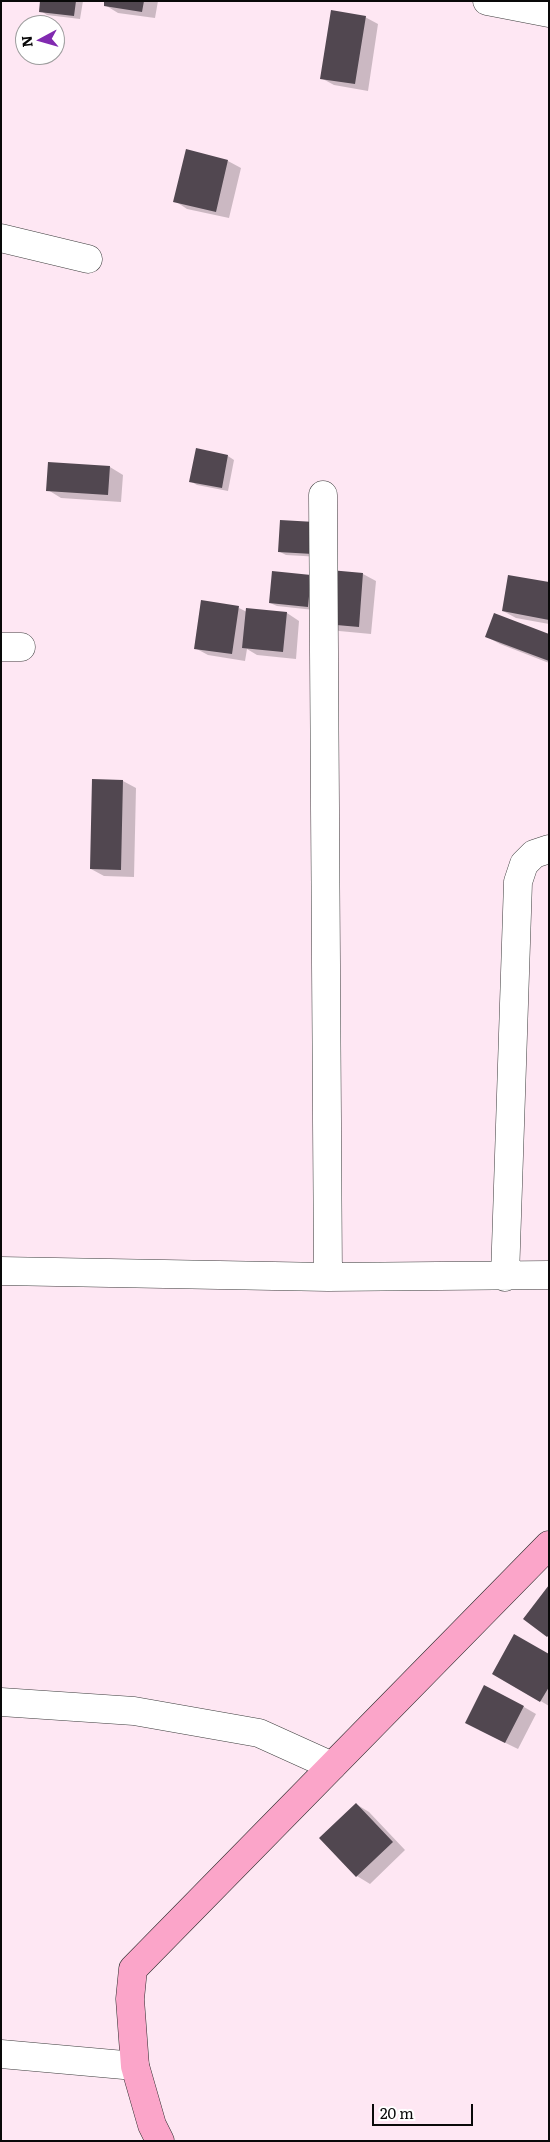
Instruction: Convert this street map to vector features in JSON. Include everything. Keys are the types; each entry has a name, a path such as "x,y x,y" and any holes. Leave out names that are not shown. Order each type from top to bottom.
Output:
{"street":[{"path":"487,1 549,13"},
{"path":"1,238 88,260"},
{"path":"323,495 328,1277"},
{"path":"505,1277 518,882 524,864 534,854 549,849"},
{"path":"1,1271 328,1277 505,1277 549,1275"},
{"path":"160,2141 152,2125 135,2066 130,1999 133,1969 549,1545"},
{"path":"1,1702 134,1711 259,1733 332,1766"},
{"path":"1,2054 135,2066"}],"building":[{"path":"40,1 76,1 74,16 39,12"},
{"path":"104,1 144,1 142,12 104,6"},
{"path":"331,10 366,16 355,84 320,79"},
{"path":"186,149 228,160 216,212 173,202"},
{"path":"196,448 228,455 222,488 189,482"},
{"path":"48,462 110,466 108,495 46,491"},
{"path":"280,520 315,522 313,554 278,552"},
{"path":"330,570 363,573 359,627 325,624"},
{"path":"272,571 311,575 308,607 269,603"},
{"path":"508,575 549,582 549,620 502,611"},
{"path":"201,600 239,606 232,654 194,649"},
{"path":"246,608 287,612 283,652 242,648"},
{"path":"494,613 549,634 549,661 485,637"},
{"path":"92,779 123,780 121,870 90,869"},
{"path":"549,1585 549,1635 547,1637 523,1619"},
{"path":"514,1634 549,1654 549,1687 540,1702 492,1674"},
{"path":"484,1685 524,1706 505,1743 465,1723"},
{"path":"356,1803 393,1842 356,1877 319,1838"}]}
